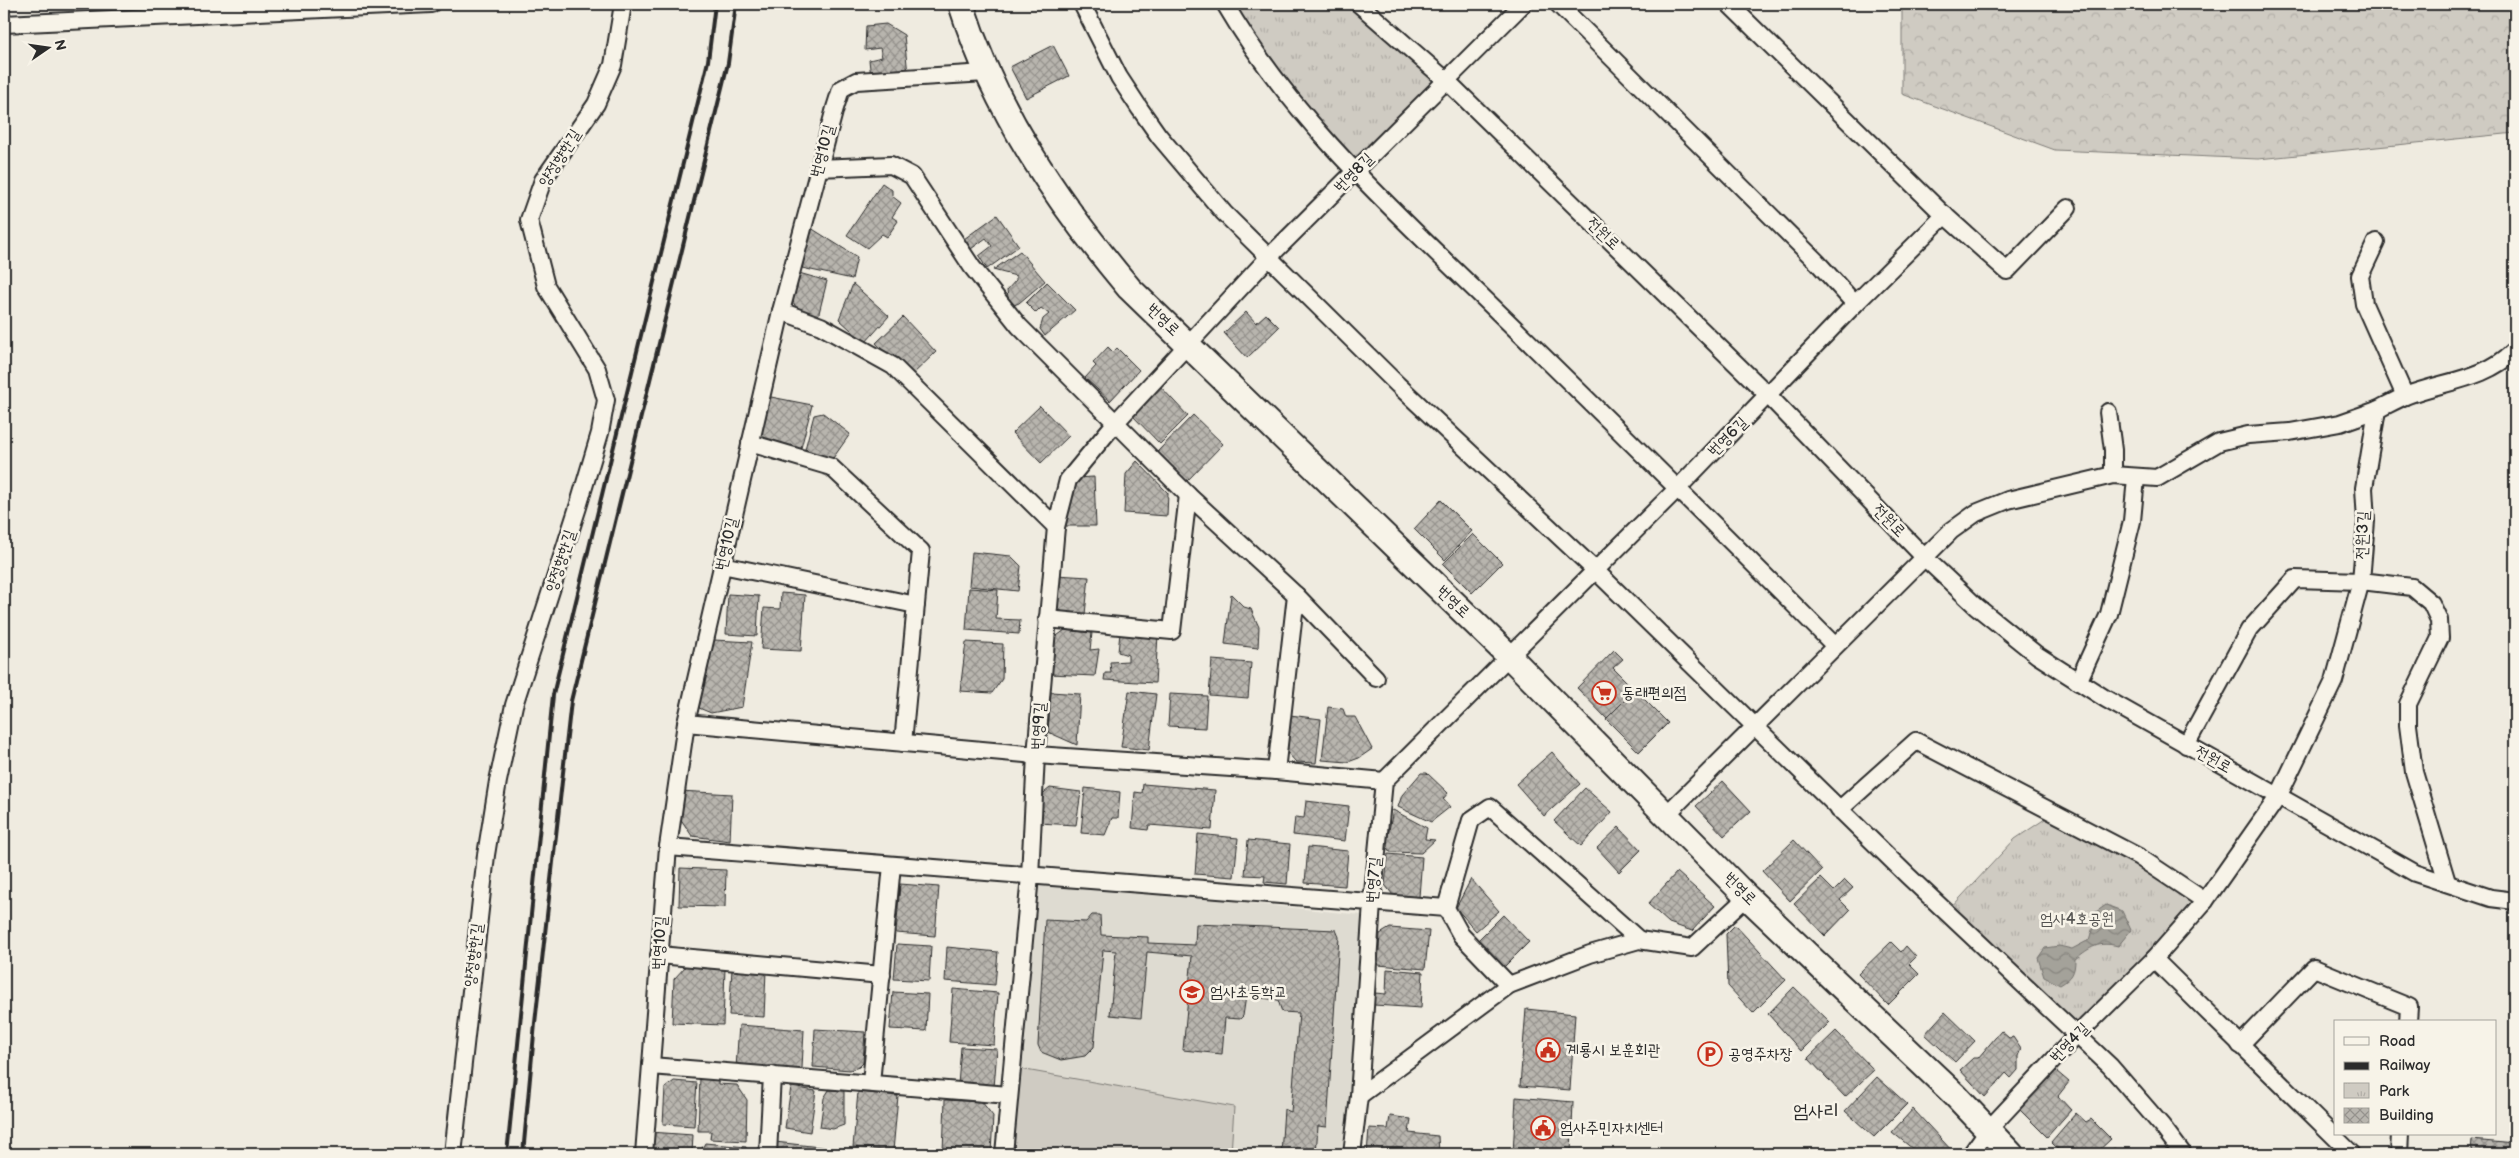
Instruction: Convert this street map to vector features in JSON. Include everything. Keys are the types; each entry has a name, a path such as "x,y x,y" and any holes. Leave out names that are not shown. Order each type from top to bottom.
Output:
{"street":[{"path":"4,24 431,4"},
{"name":"양정향한길","path":"453,1154 486,855 498,781 514,705 578,507 600,432 606,400 597,369 546,286 529,220 543,180 596,104 612,65 622,4"},
{"name":"번영로","path":"961,4 986,72 1005,111 1045,177 1084,234 1129,288 1189,344 1508,655 1747,897 1955,1095 2011,1154"},
{"path":"1082,4 1119,77 1159,136 1224,213 1398,384 1595,570 1839,810 2110,1066 2162,1126 2182,1154"},
{"path":"1225,4 1244,37 1287,95 1355,172 1678,488 1835,646"},
{"name":"전원로","path":"1359,4 1447,81 1768,396 1925,558 1976,606 2037,655 2078,682 2186,745 2415,873 2491,898 2515,901"},
{"name":"번영8길","path":"1189,344 1269,257 1523,4"},
{"path":"1558,4 1817,262 1855,304"},
{"path":"1729,4 1945,215 2007,271 2068,208"},
{"name":"번영10길","path":"644,1154 668,847 686,723 781,311 818,168 841,89 856,81 986,72"},
{"path":"818,168 891,164 912,176 972,267 1018,326 1188,494 1296,595 1376,678"},
{"name":"번영6길","path":"1508,655 1678,488 1855,304 1945,215"},
{"path":"2376,242 2360,276 2364,304 2406,396"},
{"path":"781,311 821,326 893,366 1056,527"},
{"name":"번영9길","path":"1004,1154 1030,876 1036,755 1056,527 1068,480 1116,422 1189,344"},
{"path":"1666,815 1951,531 1976,513 2008,500 2113,475 2157,478 2218,442 2248,435 2290,432 2324,426 2377,410 2406,396 2486,372 2504,362 2515,350"},
{"name":"전원3길","path":"2278,797 2334,682 2361,581 2366,521 2364,488 2377,410"},
{"path":"2108,412 2113,450 2113,475"},
{"path":"750,443 831,467 921,551 903,743"},
{"path":"2078,682 2109,614 2132,521 2136,478"},
{"path":"1048,619 1172,630 1188,494"},
{"path":"722,565 916,605"},
{"path":"2186,745 2249,630 2294,579 2361,581 2412,587 2431,602 2439,620 2440,638 2408,704 2408,725 2414,772 2447,882"},
{"path":"1276,771 1296,595"},
{"path":"686,723 1036,755 1276,771 1384,782 1508,655"},
{"path":"1839,810 1916,741 2139,857 2205,901"},
{"name":"번영7길","path":"1352,1154 1359,1096 1372,903 1384,782"},
{"name":"번영4길","path":"1971,1154 1988,1130 2077,1035 2154,959 2205,901 2278,797"},
{"path":"1508,985 1461,935 1446,908 1471,820 1490,807 1639,940"},
{"path":"668,847 1446,908"},
{"path":"872,1084 892,865"},
{"path":"1359,1096 1508,985 1590,954 1639,940 1692,948 1747,897"},
{"path":"659,955 882,975"},
{"path":"2154,959 2240,1046 2352,1154"},
{"path":"2240,1046 2314,968 2409,1007 2408,1020"},
{"path":"651,1066 1009,1096"},
{"path":"768,1154 772,1075"},
{"path":"2399,1154 2400,1136"}],"shaded area":[{"name":"엄사초등학교","path":"1035,881 1362,915 1350,1154 1013,1154"}],"green space":[{"path":"1225,4 1359,4 1447,81 1355,172"},
{"path":"1902,4 2515,4 2515,133 2258,159 2055,150 1902,94"},
{"name":"엄사4호공원","path":"2054,813 2205,901 2079,1033 1948,911 2015,839"},
{"path":"1020,1069 1234,1107 1231,1154 1013,1154"}],"water":[{"path":"2106,905 2122,911 2131,930 2118,946 2105,944 2095,946 2086,951 2075,959 2072,975 2060,985 2044,977 2038,958 2045,948 2059,946 2072,949 2089,940 2093,927 2093,914"}],"building":[{"path":"886,24 904,35 908,74 871,77 869,60 882,57 880,48 865,50 866,26"},
{"path":"1053,45 1069,76 1026,98 1010,67"},
{"path":"882,183 892,190 892,196 901,203 892,217 898,221 887,237 882,234 867,248 847,235"},
{"path":"997,215 1019,246 987,269 979,256 992,246 986,238 971,249 964,239"},
{"path":"811,228 857,257 852,279 802,268"},
{"path":"1020,251 1045,281 1014,305 1008,298 1007,290 1016,280 1016,276 993,270"},
{"path":"799,273 827,281 818,317 798,312 792,299"},
{"path":"1047,282 1075,310 1045,336 1040,329 1043,319 1049,314 1041,308 1036,313 1026,303"},
{"path":"853,284 889,316 865,343 839,319"},
{"path":"1246,312 1256,323 1266,314 1279,327 1247,358 1224,333"},
{"path":"903,317 936,352 909,378 876,343"},
{"path":"1108,347 1113,352 1117,348 1139,370 1110,401 1085,378 1096,366 1093,363"},
{"path":"1159,385 1188,416 1160,444 1130,413"},
{"path":"766,396 812,405 800,452 763,444 757,430"},
{"path":"1040,406 1069,436 1041,463 1012,433"},
{"path":"823,413 850,434 831,461 805,449 814,415"},
{"path":"1193,415 1223,444 1187,481 1157,452"},
{"path":"1137,461 1168,493 1167,516 1124,513 1126,474"},
{"path":"1094,477 1096,526 1064,526 1075,478"},
{"path":"1441,500 1472,531 1445,560 1414,529"},
{"path":"1473,534 1502,563 1472,593 1443,564"},
{"path":"972,552 1011,556 1021,566 1018,591 969,586"},
{"path":"1056,575 1089,577 1085,614 1065,614 1053,604"},
{"path":"969,588 998,590 996,619 1020,620 1019,634 966,630"},
{"path":"781,593 805,595 801,651 761,649 764,608 780,609"},
{"path":"728,594 759,596 757,636 726,634"},
{"path":"1231,594 1244,607 1251,609 1259,627 1258,648 1225,644"},
{"path":"1065,630 1092,633 1090,650 1099,649 1095,676 1049,674 1054,638"},
{"path":"1120,633 1158,635 1155,683 1104,680 1105,673 1111,673 1110,662 1128,661 1128,655 1118,652"},
{"path":"714,640 752,642 742,707 711,713 699,708"},
{"path":"966,642 1003,644 1002,679 992,693 960,691"},
{"path":"1614,650 1623,659 1613,668 1635,690 1607,719 1577,688"},
{"path":"1212,660 1251,663 1248,698 1209,695"},
{"path":"1635,690 1668,723 1639,752 1606,719"},
{"path":"1129,691 1156,694 1149,750 1121,747"},
{"path":"1051,692 1080,694 1077,745 1048,732"},
{"path":"1170,694 1207,696 1205,728 1168,726"},
{"path":"1328,707 1343,709 1346,717 1355,717 1372,749 1359,758 1348,762 1322,760"},
{"path":"1290,715 1321,719 1316,763 1296,762 1285,750"},
{"path":"1552,752 1580,784 1544,816 1516,784"},
{"path":"1421,773 1427,773 1448,793 1443,799 1450,807 1431,822 1398,807 1402,795"},
{"path":"1723,781 1751,811 1724,836 1696,806"},
{"path":"1143,784 1215,790 1212,830 1149,825 1148,830 1132,828 1135,792 1142,793"},
{"path":"1050,788 1081,792 1076,825 1038,823 1040,796"},
{"path":"1085,788 1120,792 1118,818 1112,818 1105,835 1081,833"},
{"path":"1585,788 1612,812 1581,846 1554,821"},
{"path":"680,791 732,794 730,841 692,836 678,815"},
{"path":"1306,801 1349,806 1345,841 1293,835 1295,817 1304,818"},
{"path":"1393,810 1427,828 1425,839 1435,840 1421,853 1390,852 1386,846"},
{"path":"1619,827 1641,850 1619,872 1597,848"},
{"path":"1198,834 1238,838 1234,877 1195,874"},
{"path":"1248,840 1290,844 1287,884 1264,882 1265,876 1245,875"},
{"path":"1794,840 1822,870 1790,901 1762,871"},
{"path":"1308,847 1348,851 1345,886 1305,883"},
{"path":"1388,854 1422,857 1419,897 1393,895 1385,885"},
{"path":"680,868 726,870 725,907 679,906"},
{"path":"1677,872 1715,906 1692,931 1669,923 1648,904"},
{"path":"1821,878 1834,891 1845,880 1853,888 1840,900 1850,910 1825,936 1794,904"},
{"path":"1471,879 1499,911 1476,931 1456,908"},
{"path":"900,884 939,887 935,936 896,933"},
{"path":"1092,915 1100,915 1101,935 1148,937 1148,943 1195,945 1196,924 1336,930 1339,937 1327,1127 1318,1126 1316,1154 1281,1154 1284,1109 1291,1112 1299,1013 1282,1012 1278,1000 1246,996 1243,1016 1240,1019 1225,1018 1222,1054 1183,1050 1192,956 1147,952 1141,1018 1110,1015 1116,951 1103,950 1094,1047 1085,1056 1061,1060 1041,1052 1038,1045 1045,920 1086,922"},
{"path":"1503,915 1529,942 1504,967 1478,940"},
{"path":"1735,925 1786,980 1753,1013 1728,986 1726,934"},
{"path":"1390,928 1429,931 1425,969 1378,965 1380,934"},
{"path":"1891,942 1901,952 1906,946 1916,957 1909,964 1919,974 1888,1005 1858,974"},
{"path":"897,944 931,946 929,981 894,979"},
{"path":"947,947 998,952 995,985 945,981"},
{"path":"686,966 725,968 723,1025 672,1023 674,979"},
{"path":"732,969 766,971 764,1017 729,1015"},
{"path":"1387,969 1423,972 1421,1008 1374,1005 1375,993 1386,994"},
{"path":"1794,987 1830,1022 1801,1051 1768,1014"},
{"path":"953,989 998,993 994,1045 949,1042"},
{"path":"893,992 928,994 926,1031 890,1029"},
{"name":"계룡시 보훈회관","path":"1526,1009 1575,1014 1570,1090 1520,1086"},
{"path":"1945,1012 1975,1041 1955,1062 1925,1034"},
{"path":"739,1025 804,1030 802,1068 798,1072 736,1068"},
{"path":"815,1029 865,1032 863,1063 859,1067 850,1070 813,1067"},
{"path":"1836,1031 1874,1070 1845,1097 1808,1058"},
{"path":"2001,1031 2009,1038 2013,1037 2021,1049 2018,1056 2018,1070 2011,1078 2006,1073 1985,1097 1960,1070 1973,1058 1978,1058"},
{"path":"961,1047 997,1049 994,1088 958,1085"},
{"path":"2056,1071 2069,1082 2058,1096 2071,1110 2047,1137 2019,1109"},
{"path":"700,1077 718,1078 718,1084 737,1085 747,1100 746,1141 710,1139 711,1131 698,1131"},
{"path":"1877,1077 1907,1104 1874,1137 1845,1111"},
{"path":"674,1081 697,1083 694,1126 663,1124 665,1088"},
{"path":"791,1087 816,1091 810,1132 785,1128"},
{"path":"829,1090 844,1091 844,1125 833,1129 820,1127 824,1098"},
{"path":"858,1092 898,1096 893,1151 853,1147"},
{"name":"엄사주민자치센터","path":"1516,1097 1573,1102 1571,1154 1513,1154"},
{"path":"945,1100 982,1102 993,1116 991,1154 943,1152"},
{"path":"1913,1109 1955,1154 1919,1154 1892,1132"},
{"path":"2076,1113 2086,1122 2091,1119 2111,1139 2095,1154 2063,1154 2051,1142"},
{"path":"1390,1116 1411,1119 1409,1133 1438,1136 1439,1154 1367,1154 1369,1128 1388,1129"},
{"path":"650,1132 693,1135 692,1154 648,1154"},
{"path":"2472,1140 2515,1144 2515,1154 2471,1154"},
{"path":"775,1142 856,1151 856,1154 773,1154"},
{"path":"705,1143 746,1147 746,1154 699,1154"},
{"path":"2114,1148 2120,1152 2125,1151 2127,1154 2106,1154"}],"railway":[{"path":"507,1154 553,695 708,61 715,4"},
{"path":"523,1154 535,1023 571,701 728,63 736,4"}],"place":[{"name":"동래편의점","path":"1604,693"},
{"name":"엄사초등학교","path":"1192,992"},
{"name":"계룡시 보훈회관","path":"1548,1050"},
{"name":"공영주차장","path":"1710,1054"},
{"name":"엄사주민자치센터","path":"1543,1128"}],"district":[{"name":"엄사리","path":"1816,1111"}]}
